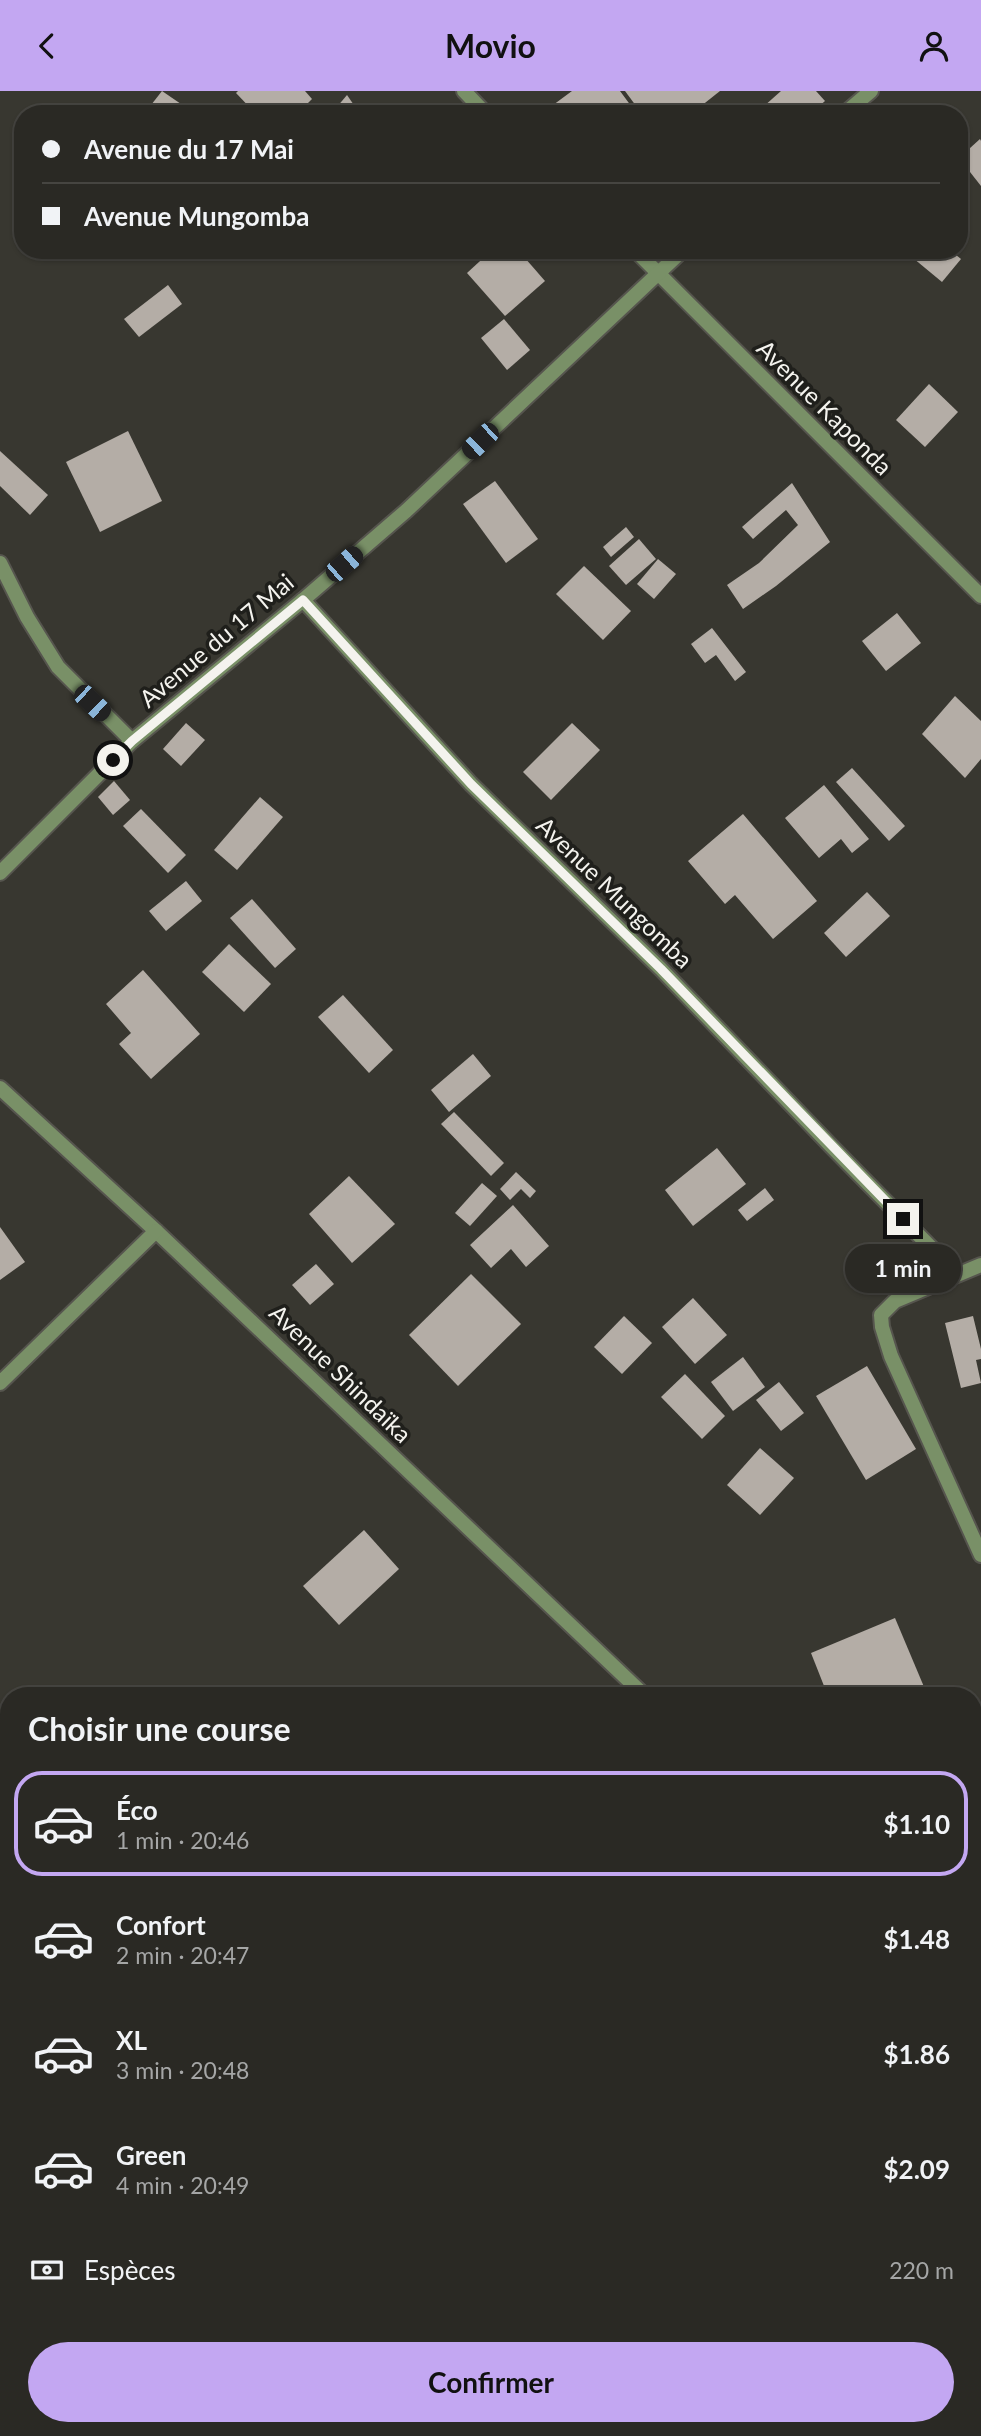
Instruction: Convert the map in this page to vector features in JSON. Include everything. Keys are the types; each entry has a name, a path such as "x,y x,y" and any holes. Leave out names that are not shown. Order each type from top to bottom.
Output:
{"street":[{"path":"464,91 477,105"},
{"path":"855,105 871,91"},
{"name":"Avenue Kaponda","path":"645,259 863,481 981,596"},
{"name":"Avenue du 17 Mai","path":"0,873 132,741 303,600 406,510 673,259"},
{"path":"0,563 27,617 58,667 132,741"},
{"name":"Avenue Mungomba","path":"303,600 471,784 661,969 957,1274"},
{"name":"Avenue Shindaïka","path":"0,1088 156,1231 636,1687"},
{"path":"0,1383 156,1231"},
{"path":"981,1265 895,1301 881,1315 891,1356 981,1555"}],"building":[{"path":"162,91 181,104 180,105 151,105"},
{"path":"305,91 312,99 306,105 247,105 236,93"},
{"path":"572,91 620,91 630,105 553,105"},
{"path":"625,91 720,91 702,105 635,105"},
{"path":"781,91 816,91 825,101 820,105 765,105"},
{"path":"347,95 354,105 339,105"},
{"path":"980,139 981,186 968,169 968,150"},
{"path":"482,259 526,259 545,281 505,316 467,273"},
{"path":"914,259 961,259 942,282"},
{"path":"168,285 182,304 139,337 124,319"},
{"path":"504,319 530,350 507,370 481,338"},
{"path":"929,384 958,412 925,447 896,420"},
{"path":"128,431 162,501 100,532 66,462"},
{"path":"0,451 48,495 30,515 0,486"},
{"path":"495,481 538,539 506,563 463,504"},
{"path":"792,483 830,542 743,609 727,585 759,563 798,525 786,510 753,539 742,527"},
{"path":"626,527 634,537 611,557 603,547"},
{"path":"639,539 656,559 626,585 609,566"},
{"path":"658,559 676,574 654,599 637,584"},
{"path":"584,566 631,611 603,640 556,594"},
{"path":"897,613 921,643 886,671 862,641"},
{"path":"712,628 746,672 735,681 716,655 705,663 691,644"},
{"path":"955,696 981,721 981,759 965,778 922,734"},
{"path":"186,723 205,740 181,766 163,749"},
{"path":"572,723 600,750 551,800 523,772"},
{"path":"852,768 905,826 889,841 836,782"},
{"path":"114,781 130,800 113,815 98,797"},
{"path":"824,785 869,839 852,853 841,839 819,858 785,818"},
{"path":"260,797 283,817 237,870 214,850"},
{"path":"141,809 186,855 168,873 123,826"},
{"path":"743,814 817,901 773,939 735,895 725,904 688,861"},
{"path":"186,881 202,901 166,931 149,911"},
{"path":"867,892 890,916 846,957 824,933"},
{"path":"252,899 296,949 275,968 230,918"},
{"path":"229,944 271,984 244,1012 202,972"},
{"path":"143,970 200,1034 151,1079 119,1044 131,1033 106,1004"},
{"path":"343,995 393,1050 369,1073 318,1017"},
{"path":"473,1054 491,1076 449,1112 431,1090"},
{"path":"454,1112 504,1163 491,1176 441,1124"},
{"path":"717,1148 746,1184 693,1226 665,1190"},
{"path":"516,1172 536,1191 530,1198 521,1189 510,1200 500,1189"},
{"path":"349,1176 395,1224 352,1263 309,1214"},
{"path":"482,1183 497,1196 470,1226 455,1213"},
{"path":"765,1188 774,1200 747,1221 738,1210"},
{"path":"513,1205 549,1246 526,1267 511,1249 491,1268 470,1245"},
{"path":"0,1227 25,1262 0,1280"},
{"path":"316,1264 334,1284 310,1305 292,1285"},
{"path":"471,1274 521,1324 458,1386 409,1335"},
{"path":"693,1298 727,1335 695,1364 662,1327"},
{"path":"624,1316 652,1343 622,1374 594,1347"},
{"path":"973,1316 981,1349 981,1359 976,1360 981,1383 961,1388 945,1323"},
{"path":"743,1357 765,1387 733,1411 711,1382"},
{"path":"867,1366 916,1449 866,1480 816,1396"},
{"path":"685,1374 725,1416 702,1439 661,1397"},
{"path":"779,1382 804,1413 781,1431 756,1400"},
{"path":"760,1448 794,1478 760,1515 727,1485"},
{"path":"364,1530 399,1569 339,1625 303,1586"},
{"path":"895,1618 924,1687 824,1687 811,1653"}],"route":[{"path":"113,760 132,741 303,600 471,784 661,969 903,1219"}]}
